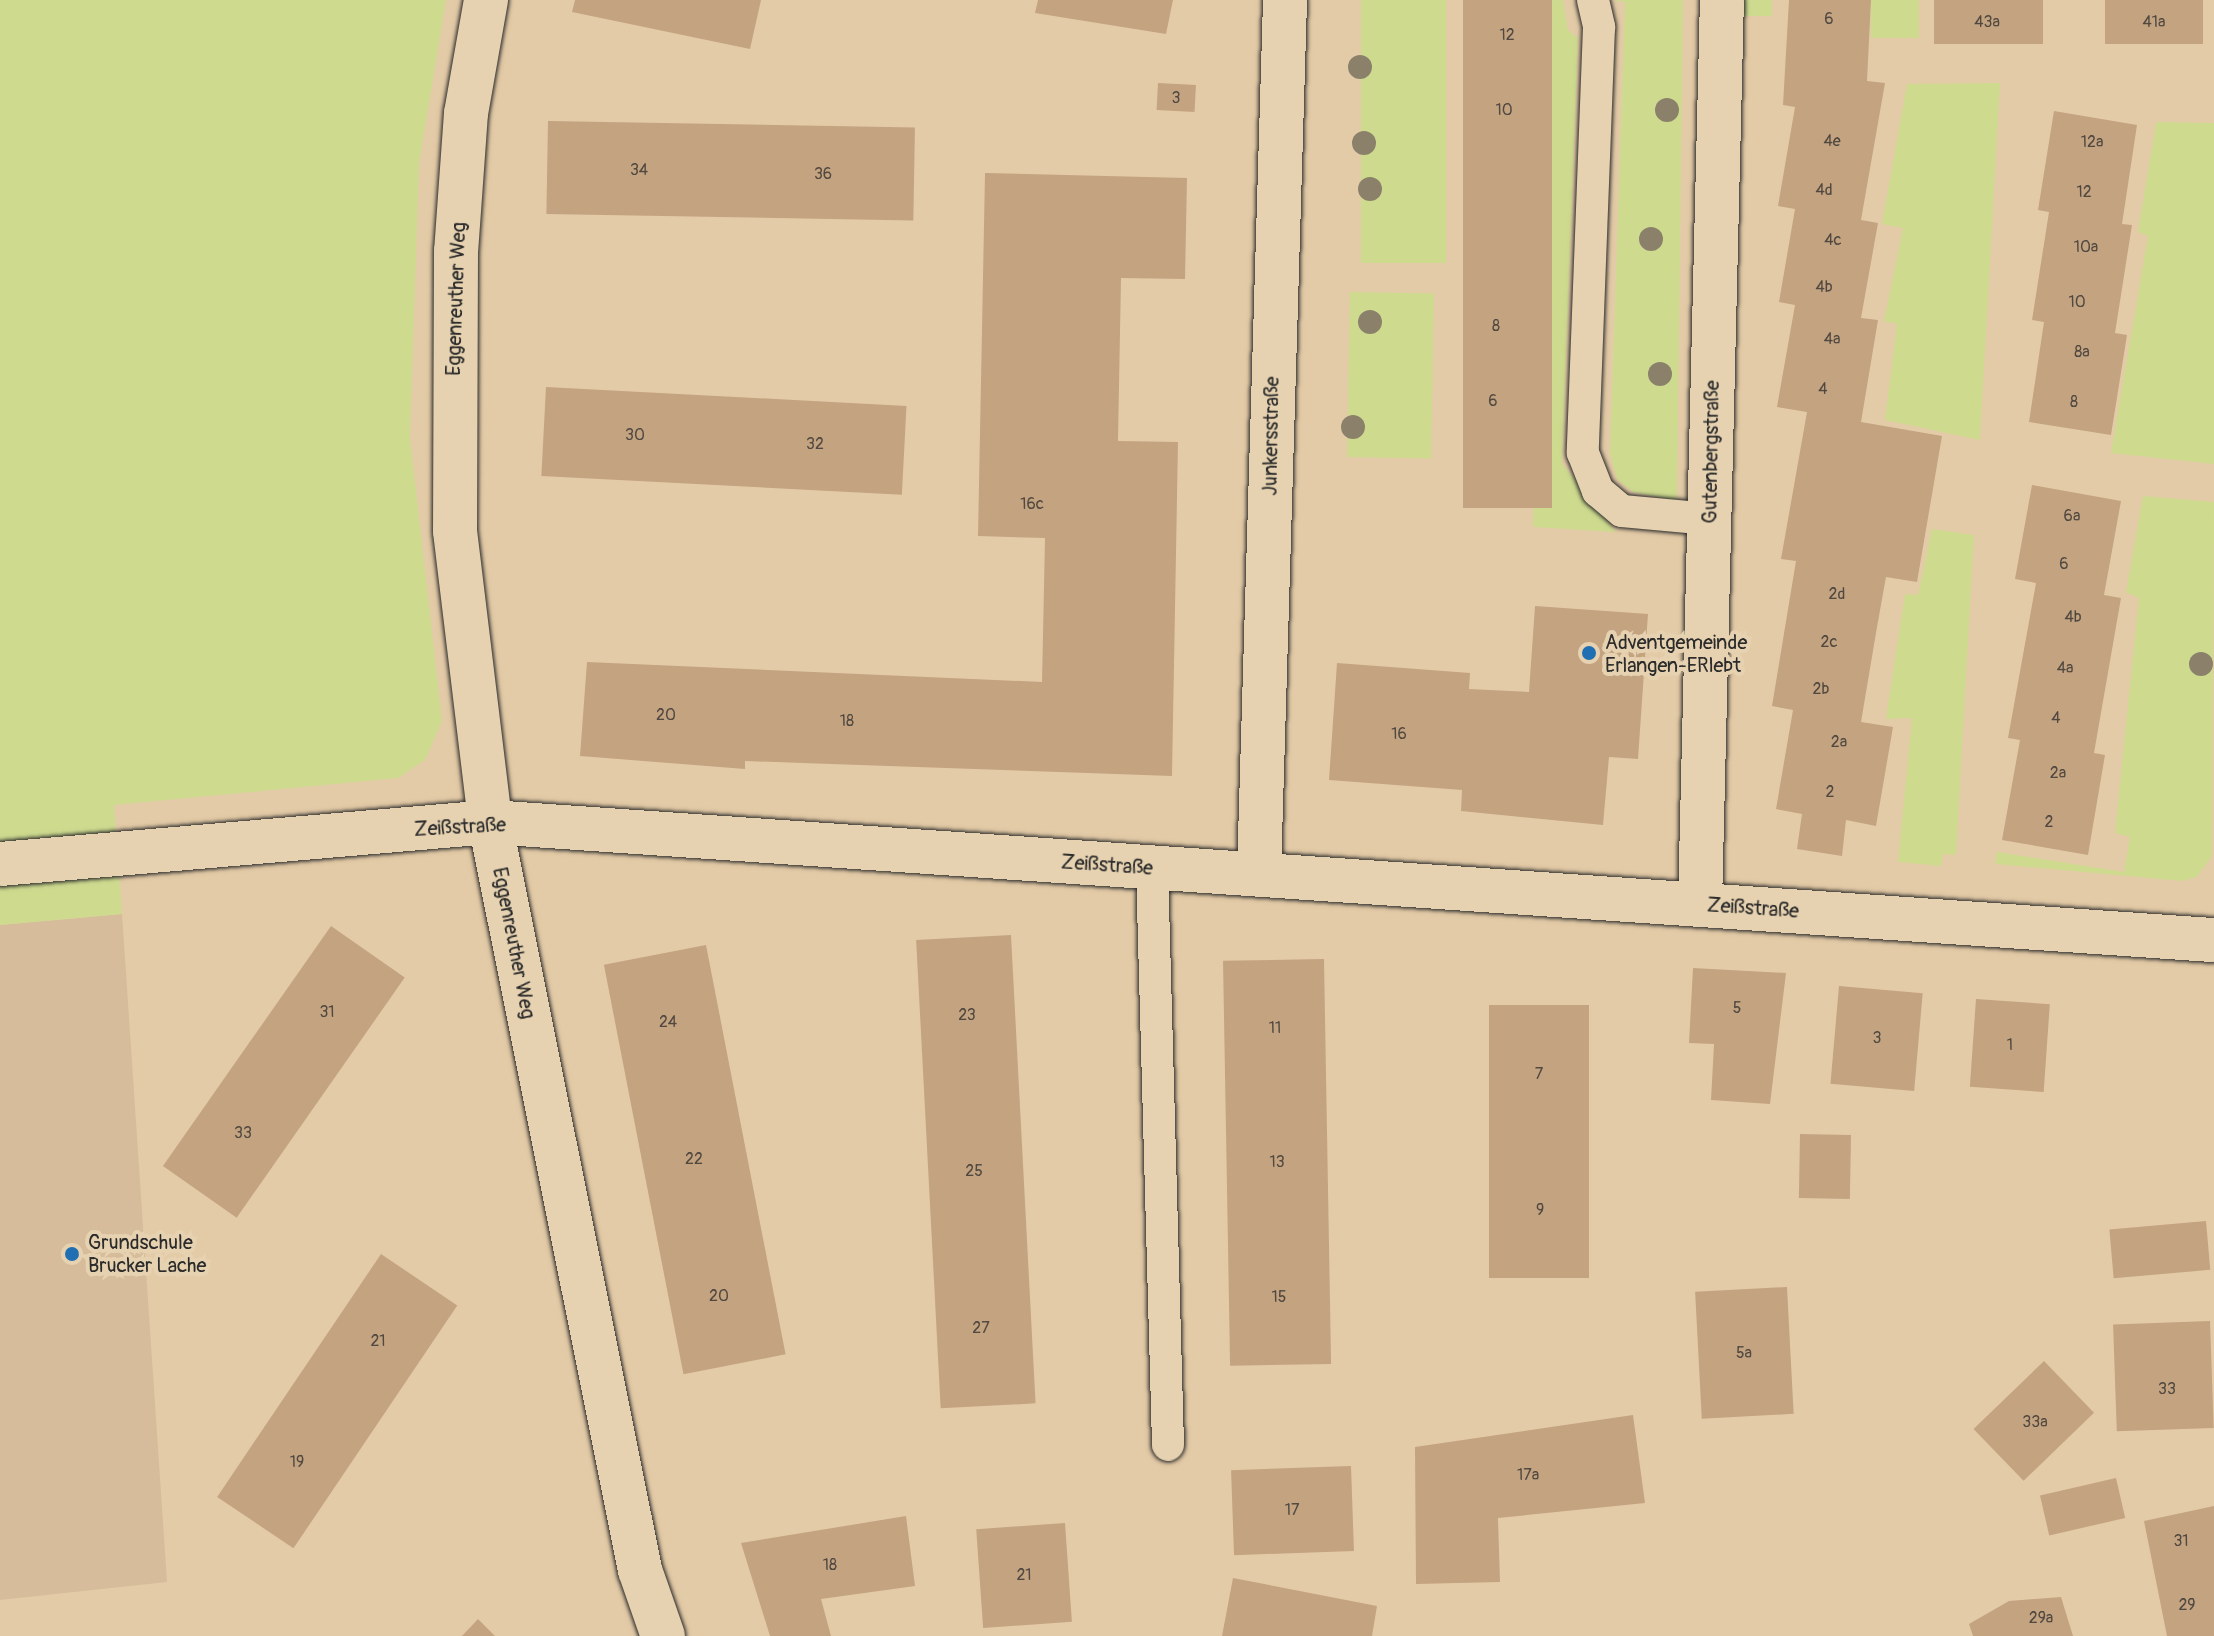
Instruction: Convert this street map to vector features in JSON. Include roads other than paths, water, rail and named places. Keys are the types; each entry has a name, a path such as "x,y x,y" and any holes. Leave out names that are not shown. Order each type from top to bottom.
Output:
{"street":[{"name":"Eggenreuther Weg","path":"486,0 459,205 453,439 455,531 490,822 640,1570 663,1636"},
{"name":"Junkersstraße","path":"1259,872 1285,0"},
{"name":"Gutenbergstraße","path":"1700,904 1722,0"},
{"name":"Zeißstraße","path":"0,864 490,822 1152,868 1259,872 2214,940"}],"lane":[{"path":"1593,0 1599,27 1583,453 1598,491 1622,511 1710,519"},
{"path":"1152,868 1168,1445"}],"place":[{"name":"Adventgemeinde Erlangen-ERlebt","path":"1589,653"},
{"name":"Grundschule Brucker Lache","path":"72,1254"}]}
